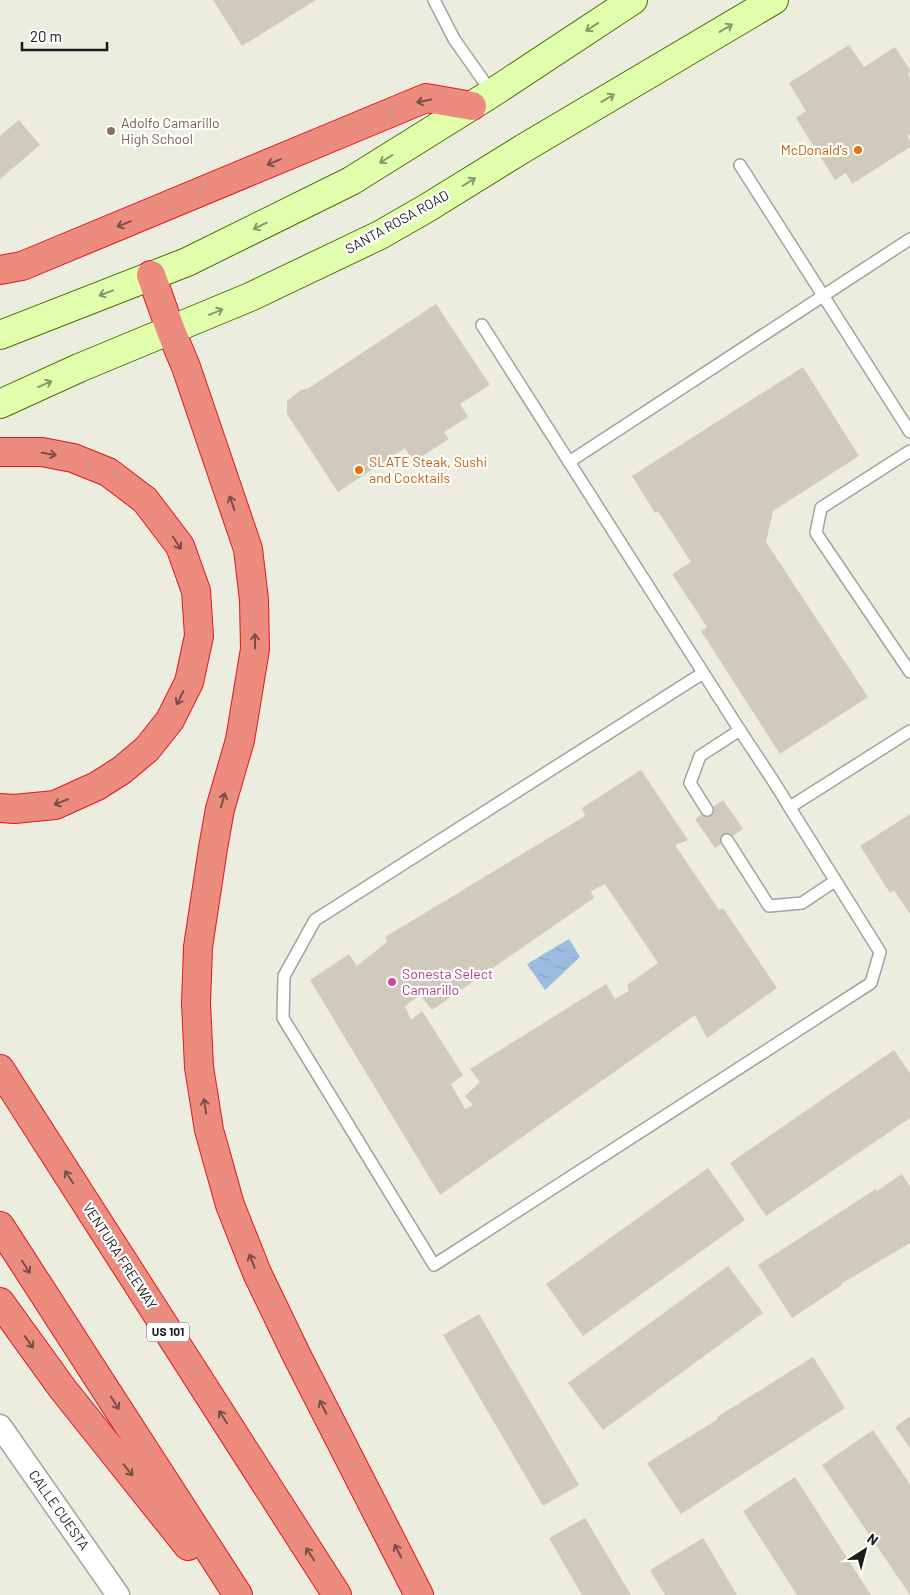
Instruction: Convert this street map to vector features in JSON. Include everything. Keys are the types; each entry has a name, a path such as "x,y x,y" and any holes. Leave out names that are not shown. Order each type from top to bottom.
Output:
{"highway":[{"path":"0,270 22,266 426,98 482,100"},
{"path":"151,275 186,367 248,549 254,600 255,649 240,740 220,809 198,947 196,1003 199,1067 209,1130 230,1205 257,1273 296,1354 419,1595"},
{"path":"0,452 42,452 73,458 108,472 145,500 180,546 196,591 199,636 189,682 170,720 147,748 122,770 97,786 55,805 14,809 0,808"},
{"name":"VENTURA FREEWAY","path":"0,1069 337,1595"},
{"path":"0,1226 238,1595"},
{"path":"0,1302 62,1388 227,1595"}],"main road":[{"path":"0,335 187,262 351,181 482,100 633,0"},
{"name":"SANTA ROSA ROAD","path":"0,404 79,368 250,297 380,235 774,0"}],"street":[{"name":"CALLE CUESTA","path":"0,1426 118,1595"}],"lane":[{"path":"434,0 482,100"},
{"path":"740,165 910,432"},
{"path":"569,462 910,240"},
{"path":"482,325 790,807 880,952 871,983 434,1265 283,1018 284,976 315,920 703,673"},
{"path":"910,451 821,508 816,533 910,672"},
{"path":"707,810 690,783 700,756 740,730"},
{"path":"790,807 910,731"},
{"path":"727,840 769,906 802,903 835,881"}],"water":[{"path":"569,939 580,957 545,990 527,964"}],"building":[{"path":"213,0 316,0 242,46"},
{"path":"849,45 864,67 895,47 910,70 908,74 910,77 910,134 907,136 910,140 910,147 852,184 846,173 835,180 796,118 806,111 789,83"},
{"path":"19,120 40,145 0,179 0,136"},
{"path":"436,304 490,385 460,404 468,417 444,432 449,439 413,462 405,448 338,492 287,414 287,401 301,390 309,388"},
{"path":"803,367 859,456 773,511 766,542 868,697 780,754 701,631 707,627 672,574 691,562 658,511 655,513 632,476"},
{"name":"Sonesta Select Camarillo","path":"641,770 688,840 675,845 719,910 723,908 777,988 707,1038 695,1015 440,1195 310,980 349,954 357,966 387,942 385,937 585,816 582,808","holes":["605,884 658,963 627,985 629,991 615,999 606,984 470,1069 480,1082 465,1096 473,1105 465,1109 451,1084 463,1075 422,1011 411,1020 405,1006 420,995 432,1010 594,898 591,891"]},
{"path":"723,800 743,829 715,848 695,819"},
{"path":"910,814 910,914 894,890 890,893 860,846"},
{"path":"894,1050 910,1073 910,1118 766,1216 730,1163"},
{"path":"708,1168 745,1220 583,1336 546,1284"},
{"path":"902,1174 910,1187 910,1243 841,1284 792,1318 758,1265"},
{"path":"728,1266 763,1313 603,1430 568,1383"},
{"path":"479,1314 579,1485 543,1506 443,1335"},
{"path":"813,1357 845,1408 681,1514 647,1463"},
{"path":"910,1416 910,1448 895,1427"},
{"path":"873,1430 910,1484 910,1595 822,1465"},
{"path":"795,1477 871,1595 797,1595 743,1511"},
{"path":"585,1518 631,1595 582,1595 549,1538"},
{"path":"703,1538 737,1595 665,1595 650,1570"}],"place":[{"name":"Adolfo Camarillo High School","path":"111,131"},
{"name":"McDonald's","path":"858,150"},
{"name":"SLATE Steak, Sushi and Cocktails","path":"359,470"},
{"name":"Sonesta Select Camarillo","path":"392,982"}]}
